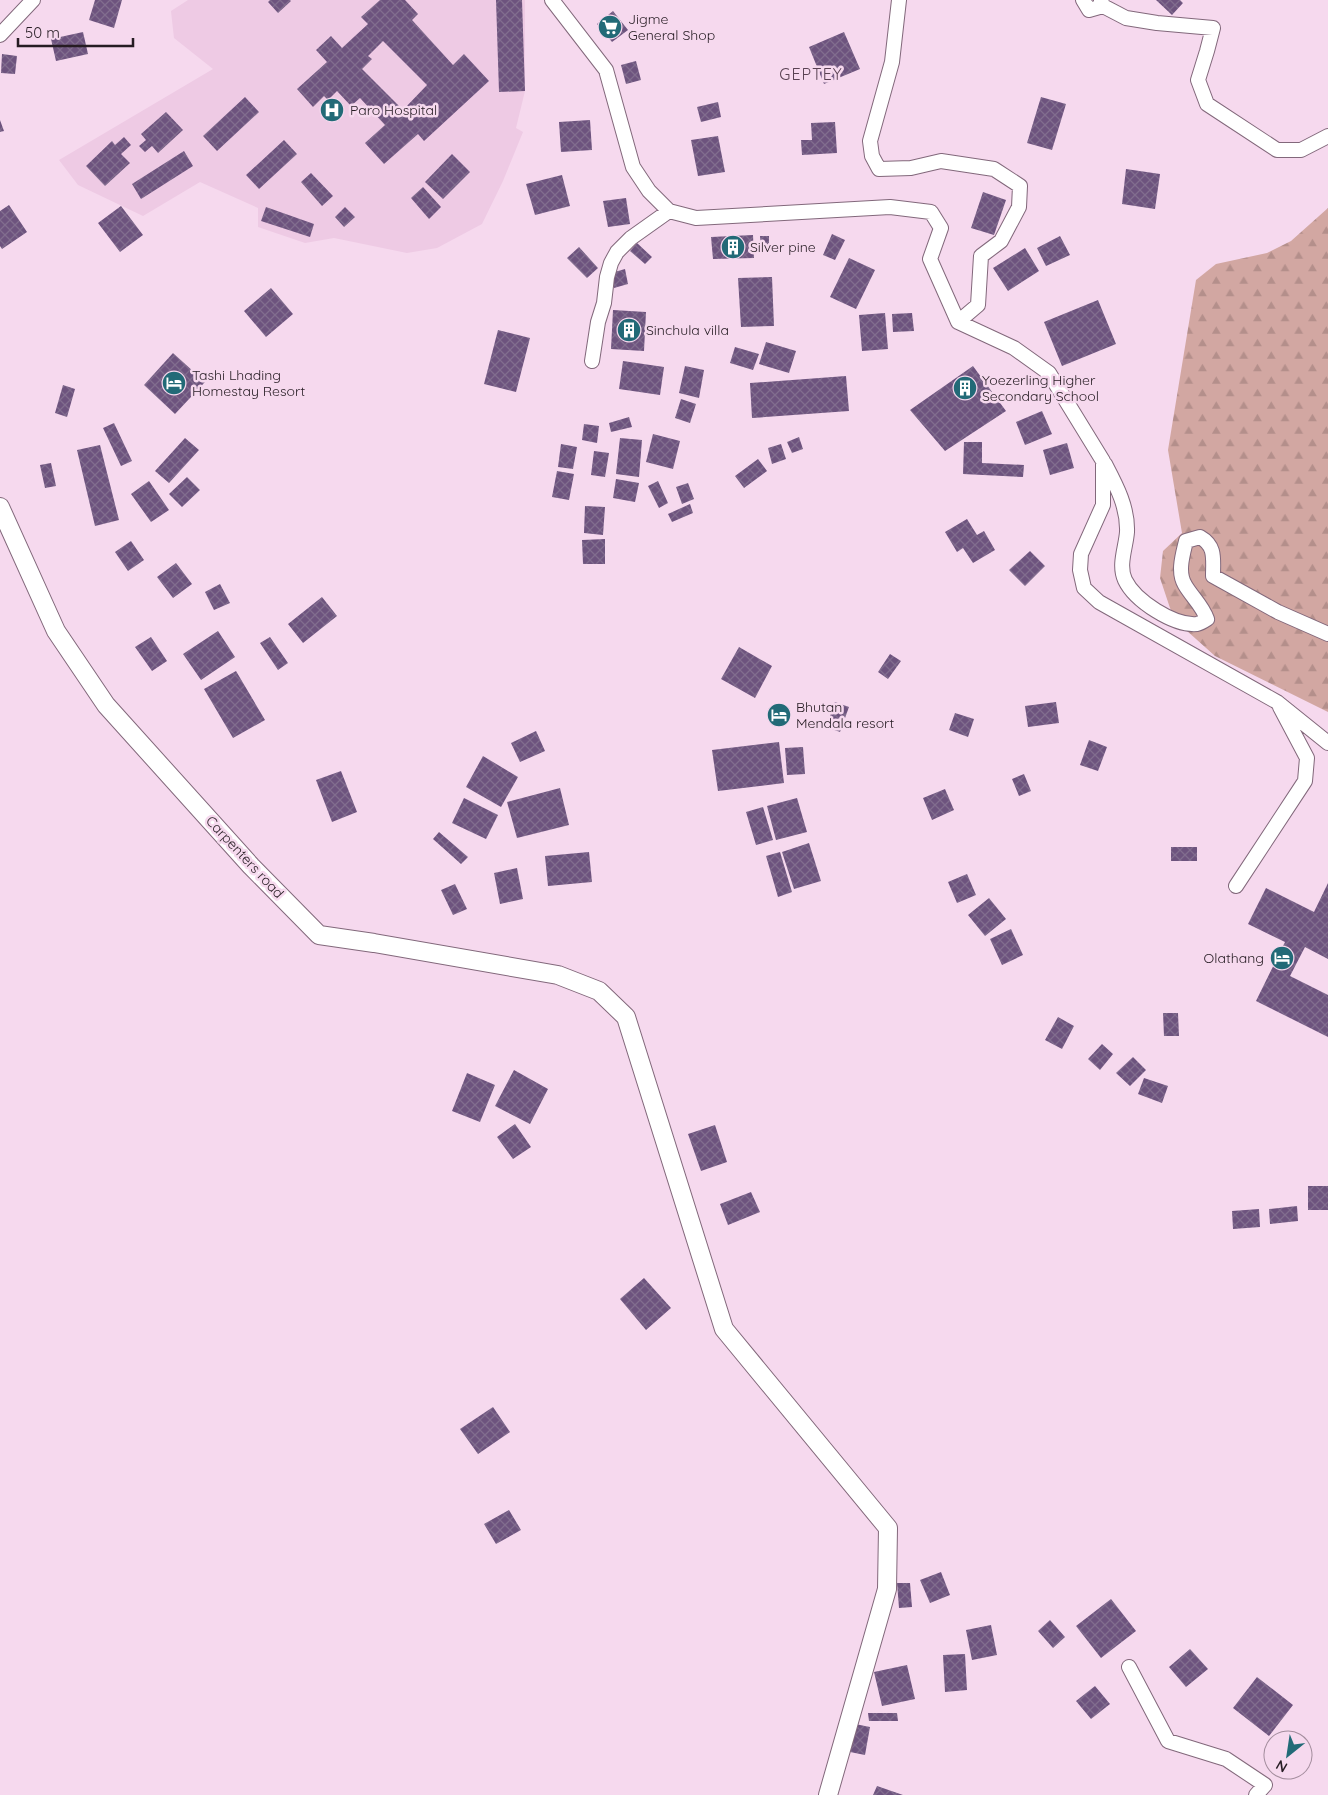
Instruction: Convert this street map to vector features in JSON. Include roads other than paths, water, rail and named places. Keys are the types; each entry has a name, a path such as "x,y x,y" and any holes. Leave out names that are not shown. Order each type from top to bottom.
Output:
{"street":[{"path":"0,35 34,0"},
{"path":"552,0 606,70 633,167 649,191 670,211 696,218 890,207 931,212 941,228 930,259 958,322 1014,348 1049,373 1116,485 1124,504 1127,531 1122,558 1124,580 1139,599 1177,622 1199,624 1207,619 1203,608 1184,583 1181,562 1186,541 1200,537 1209,542 1213,554 1213,576 1278,612 1328,634"},
{"path":"899,0 892,62 870,141 872,156 880,169 911,168 942,161 994,169 1020,186 1019,207 1001,241 981,256 978,305 958,322"},
{"path":"1083,0 1089,10 1102,3 1126,18 1213,28 1198,80 1207,104 1277,150 1301,150 1328,136"},
{"path":"592,361 598,322 604,303 606,276 611,263 617,252 631,238 670,211"},
{"path":"1103,461 1104,505 1081,554 1080,570 1084,588 1099,602 1277,702 1328,743"},
{"name":"Carpenters road","path":"0,507 56,631 106,705 251,866 319,935 558,976 599,991 626,1017 724,1329 888,1528 887,1589 828,1795"},
{"path":"1236,886 1305,781 1307,758 1277,702"},
{"path":"1129,1667 1168,1741 1226,1759 1265,1785 1256,1795"}],"place":[{"name":"Jigme General Shop","path":"610,27"},
{"name":"Paro Hospital","path":"332,110"},
{"name":"Silver pine","path":"733,247"},
{"name":"Sinchula villa","path":"629,330"},
{"name":"Tashi Lhading Homestay Resort","path":"174,383"},
{"name":"Yoezerling Higher Secondary School","path":"965,388"},
{"name":"Bhutan Mendala resort","path":"779,715"},
{"name":"Olathang","path":"1282,958"}],"district":[{"name":"GEPTEY","path":"811,74"}]}
